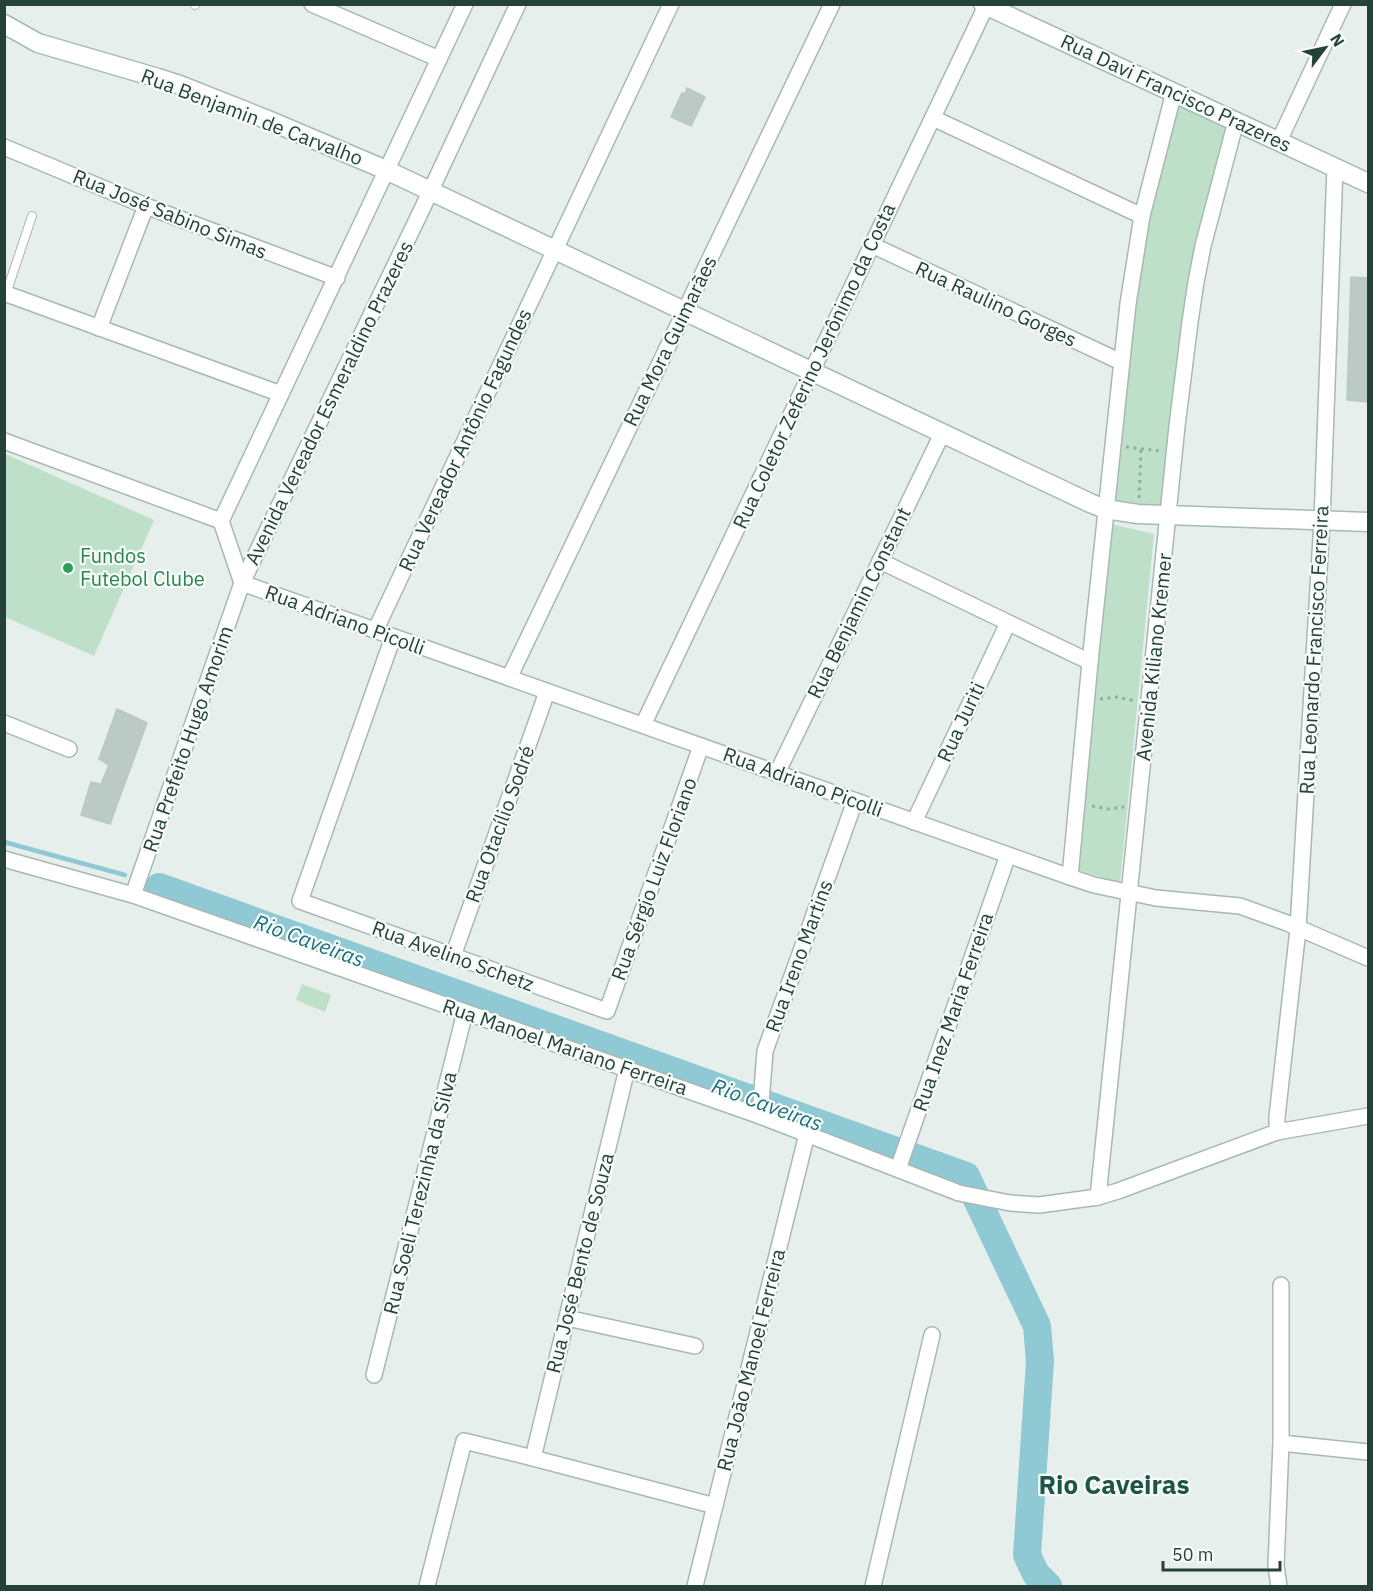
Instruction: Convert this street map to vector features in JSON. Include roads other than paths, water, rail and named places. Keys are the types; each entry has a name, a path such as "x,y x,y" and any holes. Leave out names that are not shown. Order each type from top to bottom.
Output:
{"street":[{"path":"312,4 439,59"},
{"path":"4,441 221,520 465,4"},
{"name":"Avenida Vereador Esmeraldino Prazeres","path":"242,583 518,4"},
{"name":"Rua Vereador Antônio Fagundes","path":"375,631 671,4"},
{"name":"Rua Mora Guimarães","path":"509,678 832,4"},
{"path":"1279,141 1343,4"},
{"name":"Rua Davi Francisco Prazeres","path":"985,5 1368,183"},
{"name":"Rua Coletor Zeferino Jerônimo da Costa","path":"643,726 985,5"},
{"name":"Rua Benjamin de Carvalho","path":"4,24 38,43 180,86 386,170 1077,498 1105,508 1138,514 1368,522"},
{"path":"1070,877 1105,508 1128,304 1142,216 1174,92"},
{"path":"933,118 1142,216"},
{"name":"Avenida Kiliano Kremer","path":"1098,1197 1190,322 1203,246 1236,121"},
{"name":"Rua José Sabino Simas","path":"4,147 146,206 337,278"},
{"name":"Rua Leonardo Francisco Ferreira","path":"1277,1132 1299,929 1322,520 1335,167"},
{"path":"99,328 146,206"},
{"name":"Rua Raulino Gorges","path":"872,245 1121,362"},
{"path":"5,294 281,394"},
{"name":"Rua Benjamin Constant","path":"777,773 942,434"},
{"name":"Avenida Vereador Esmeraldino Prazeres","path":"221,520 242,583"},
{"path":"880,561 1090,662"},
{"name":"Rua Adriano Picolli","path":"242,583 1094,885 1156,898 1240,906 1368,958"},
{"name":"Rua Prefeito Hugo Amorim","path":"133,895 242,583"},
{"name":"Rua Juriti","path":"914,822 1008,623"},
{"name":"Rua Avelino Schetz","path":"393,637 300,901 607,1011"},
{"name":"Rua Otacílio Sodré","path":"453,956 547,692"},
{"path":"4,723 69,749"},
{"name":"Rua Sérgio Luiz Floriano","path":"607,1011 701,746"},
{"name":"Rua Ireno Martins","path":"760,1114 765,1052 855,801"},
{"name":"Rua Inez Maria Ferreira","path":"899,1166 1008,855"},
{"name":"Rua Manoel Mariano Ferreira","path":"4,859 133,895 760,1114 807,1134 899,1166 959,1193 1010,1203 1039,1205 1098,1197 1277,1132 1368,1116"},
{"name":"Rua Soeli Terezinha da Silva","path":"374,1375 465,1012"},
{"name":"Rua José Bento de Souza","path":"533,1458 627,1069"},
{"name":"Rua João Manoel Ferreira","path":"695,1587 807,1134"},
{"path":"1279,1587 1276,1566 1281,1443 1281,1285"},
{"path":"567,1318 695,1346"},
{"path":"873,1587 932,1335"},
{"path":"427,1587 464,1441 715,1506"},
{"path":"1281,1443 1368,1452"}],"lane":[{"path":"5,294 32,216"}],"waterway":[{"name":"Rio Caveiras","path":"4,842 125,875"},
{"name":"Rio Caveiras","path":"159,887 966,1176 1037,1326 1040,1361 1027,1555 1036,1574 1048,1586"}],"place":[{"name":"Fundos Futebol Clube","path":"68,568"}],"district":[{"name":"Rio Caveiras","path":"1114,1485"}]}
